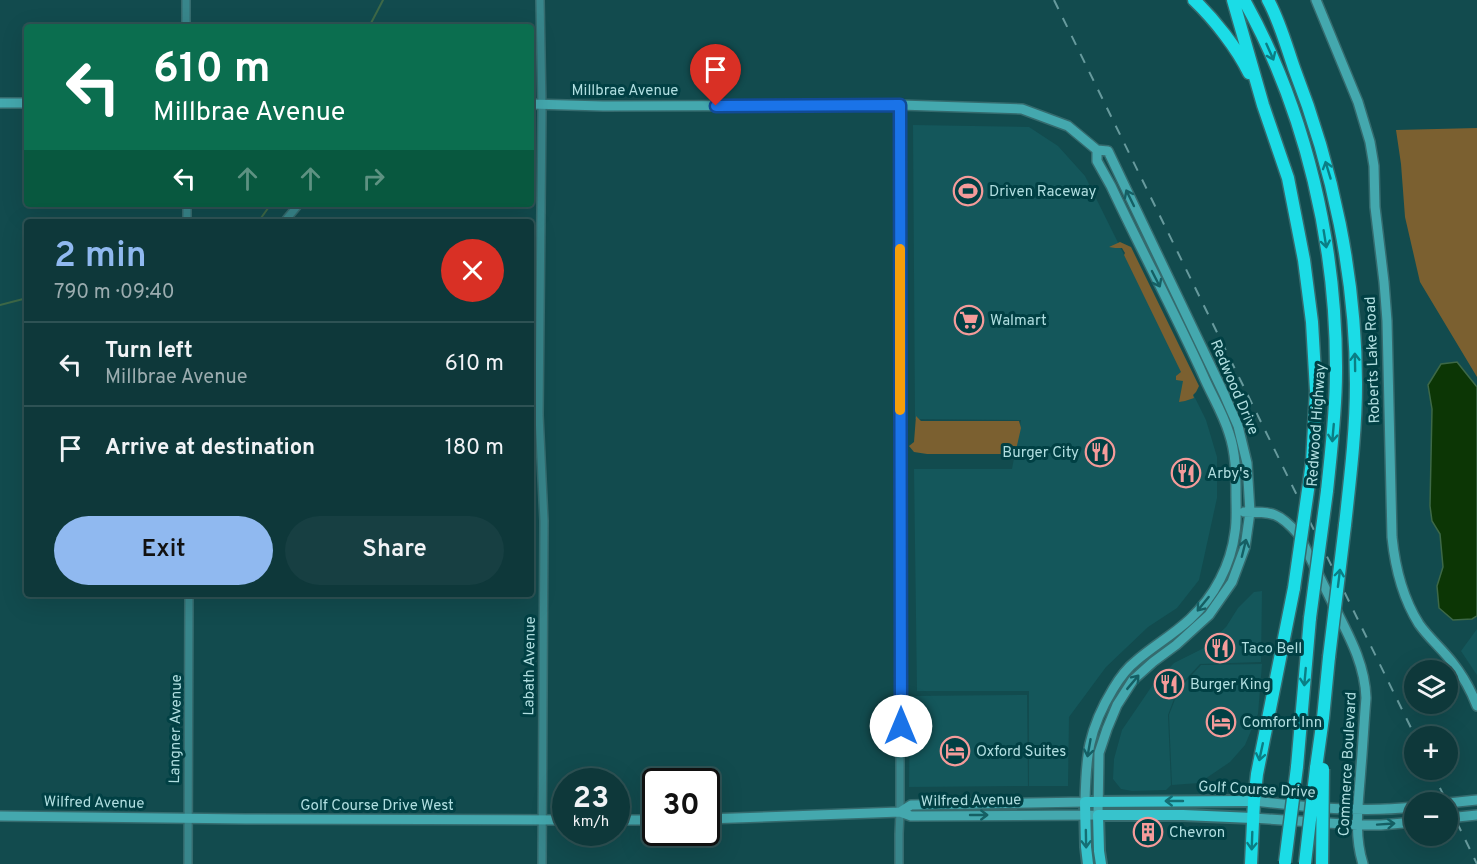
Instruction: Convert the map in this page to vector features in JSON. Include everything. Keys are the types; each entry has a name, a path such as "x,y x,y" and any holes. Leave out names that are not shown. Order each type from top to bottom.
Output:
{"highway":[{"path":"1194,0 1205,10 1245,66 1263,105"},
{"path":"1233,0 1263,105 1288,178 1304,260 1312,322 1316,391 1312,462 1294,588 1257,774 1251,864"},
{"name":"Redwood Highway","path":"1244,0 1257,23 1292,105 1310,161 1322,220 1334,311 1335,400 1328,491 1310,618 1297,767 1285,863"},
{"path":"1269,0 1304,93 1331,180 1348,268 1355,351 1353,446 1323,718 1320,769 1322,864"},
{"path":"1305,864 1320,769"}],"main road":[{"name":"Golf Course Drive","path":"1098,802 1254,801"},
{"name":"Wilfred Avenue","path":"1085,802 1098,802"},
{"name":"Redwood Drive","path":"1085,802 1088,864"},
{"name":"Golf Course Drive","path":"1098,815 1253,818"},
{"name":"Redwood Drive","path":"1098,815 1101,864"}],"street":[{"path":"186,0 186,24"},
{"name":"Labath Avenue","path":"540,0 542,104 539,415 544,521 542,864"},
{"name":"Roberts Lake Road","path":"1316,0 1358,102 1371,142 1375,207 1387,321 1392,537 1395,561 1401,587 1409,606 1420,625 1469,686 1477,706"},
{"path":"0,103 24,103"},
{"name":"Millbrae Avenue","path":"534,104 603,106 900,105"},
{"path":"899,864 900,105"},
{"name":"Redwood Drive","path":"900,105 1022,109 1068,126 1097,150 1108,152 1224,394 1244,444 1250,512 1245,548 1233,582 1209,615 1133,680 1117,705 1099,753 1098,815"},
{"name":"Redwood Drive","path":"1085,802 1086,764 1090,738 1107,699 1132,663 1191,619 1208,599 1221,578 1232,550 1236,531 1236,479 1229,433 1194,356 1097,161 1097,150"},
{"path":"187,207 187,217"},
{"path":"286,219 296,207"},
{"name":"Commerce Boulevard","path":"1236,512 1277,514 1287,521 1299,535 1353,644 1361,666 1366,698 1358,825 1359,850 1363,864"},
{"path":"1221,578 1233,582"},
{"name":"Langner Avenue","path":"188,864 189,597"},
{"path":"1169,636 1176,645"},
{"path":"1107,699 1117,705"},
{"path":"1458,802 1477,800"},
{"name":"Golf Course Drive","path":"1254,801 1359,810 1404,808"},
{"name":"Wilfred Avenue","path":"900,812 911,805 1085,802"},
{"path":"720,818 900,812"},
{"name":"Wilfred Avenue","path":"900,812 911,816 1098,815"},
{"path":"1458,817 1477,815"},
{"name":"Wilfred Avenue","path":"0,816 188,819"},
{"name":"Golf Course Drive","path":"1253,818 1358,825 1404,823"},
{"name":"Golf Course Drive West","path":"188,819 552,820"}],"shaded area":[{"path":"913,125 1029,127 1058,146 1085,176 1206,420 1217,457 1217,498 1199,580 1177,608 1148,627 1106,667 1069,717 1068,786 1029,786 1029,691 917,691 914,469 1012,469 1021,420 915,419"},
{"path":"1477,128 1477,377 1420,282 1405,217 1396,130"},
{"path":"1120,242 1131,247 1199,386 1193,395 1194,398 1179,402 1183,381 1176,380 1176,376 1181,372 1125,253 1122,248 1109,247"},
{"path":"1457,362 1477,387 1477,616 1472,619 1453,620 1439,608 1437,586 1443,567 1440,534 1432,521 1430,506 1432,409 1428,385 1441,364"},
{"path":"916,416 921,421 1019,421 1021,428 1015,454 914,452 909,446 914,442"},
{"path":"1262,591 1261,662 1200,664 1178,688 1168,715 1171,785 1166,790 1121,789 1113,779 1114,759 1122,730 1152,686 1174,663 1204,648 1226,627 1238,608 1254,592"},
{"path":"1477,629 1477,675 1461,651"},
{"path":"1262,664 1258,714 1245,745 1230,762 1199,783 1172,785 1169,715 1179,689 1201,665"},
{"path":"1027,695 1028,786 909,787 910,696"}],"waterway":[{"path":"371,24 383,0"},
{"path":"260,219 269,207"},
{"path":"0,305 24,299"}],"railway":[{"path":"1054,0 1410,726"},
{"path":"1436,780 1442,792"},
{"path":"1458,825 1477,864"}],"slow traffic":[{"path":"900,249 900,410"}],"place":[{"name":"Driven Raceway","path":"968,191"},
{"name":"Walmart","path":"969,320"},
{"name":"Burger City","path":"1100,452"},
{"name":"Arby's","path":"1186,473"},
{"name":"Taco Bell","path":"1220,648"},
{"name":"Burger King","path":"1169,684"},
{"name":"Comfort Inn","path":"1221,722"},
{"name":"Oxford Suites","path":"955,751"},
{"name":"Chevron","path":"1148,832"}],"route":[{"path":"716,106 900,105 901,726"}]}
